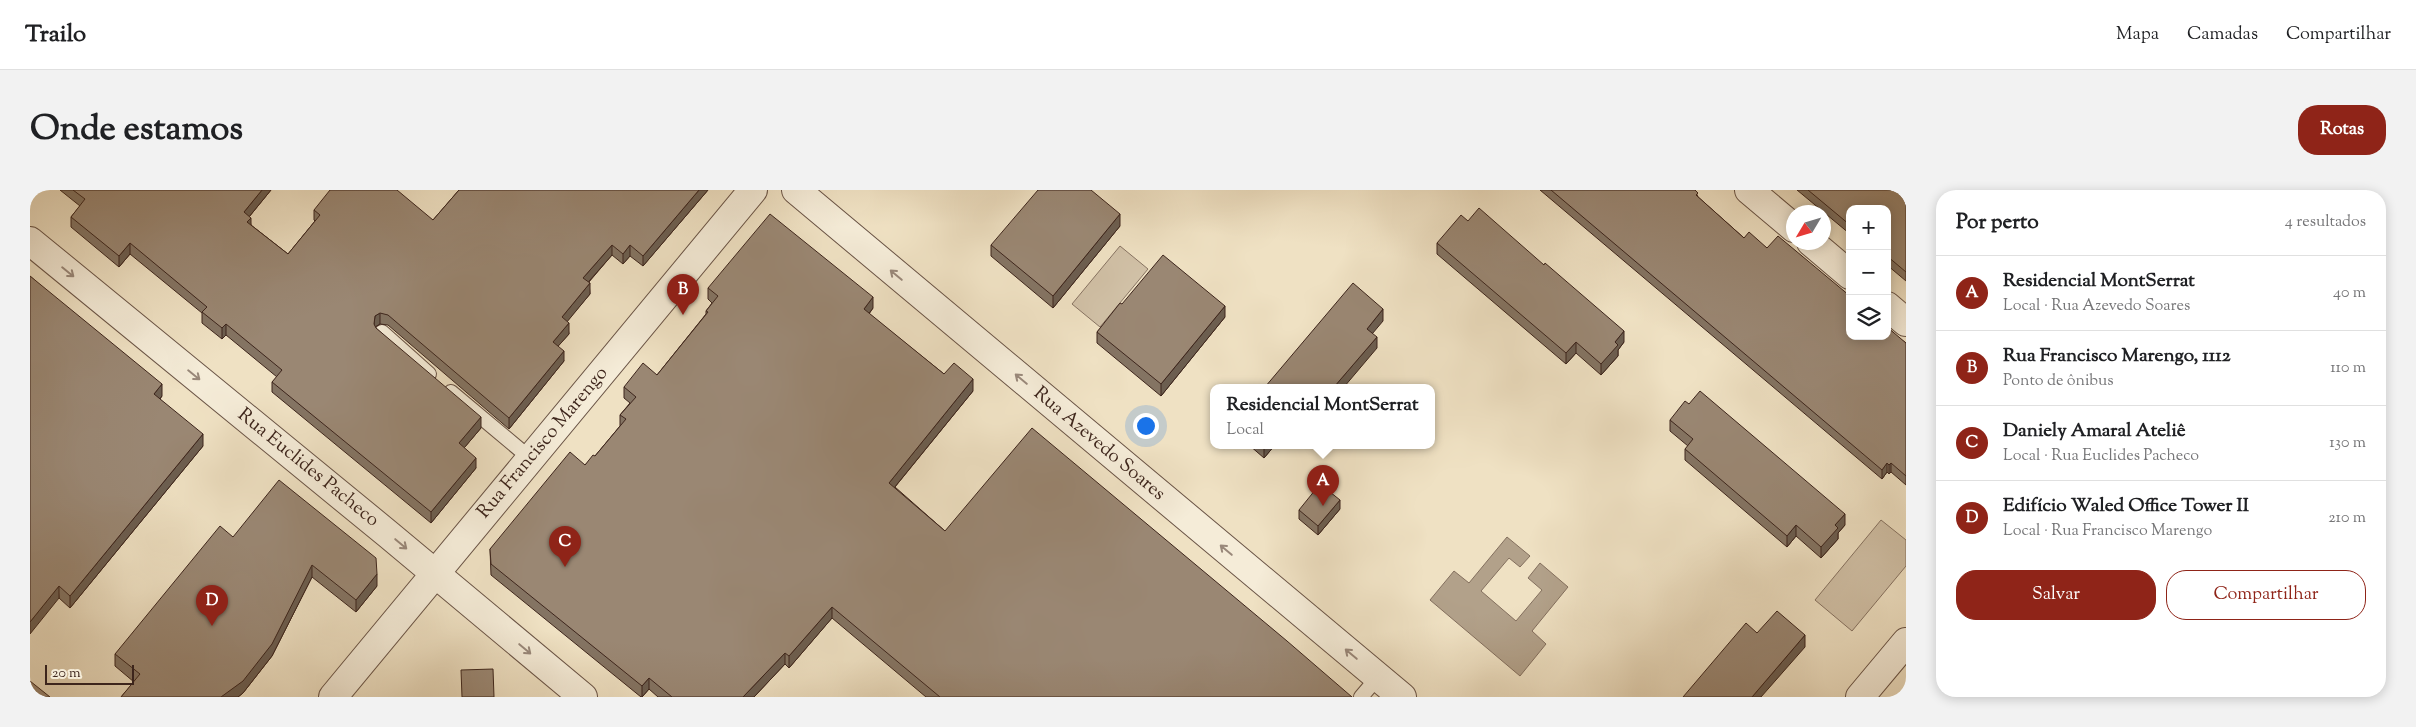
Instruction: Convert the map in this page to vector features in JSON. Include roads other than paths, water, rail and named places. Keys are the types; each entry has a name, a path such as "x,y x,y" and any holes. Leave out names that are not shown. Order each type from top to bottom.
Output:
{"street":[{"name":"Rua Francisco Marengo","path":"333,697 753,190"},
{"name":"Rua Azevedo Soares","path":"796,190 1402,697"},
{"path":"1749,190 1786,221"},
{"name":"Rua Euclides Pacheco","path":"30,241 435,573 583,697"},
{"path":"1820,250 1846,272"},
{"path":"1891,309 1906,322"},
{"path":"1860,697 1906,642"}],"lane":[{"path":"382,332 531,460"},
{"path":"1361,697 1378,677"}],"place":[{"name":"Rua Francisco Marengo, 1112","path":"683,315"},
{"name":"Residencial MontSerrat","path":"1323,506"},
{"name":"Daniely Amaral Ateliê","path":"565,567"},
{"name":"Edifício Waled Office Tower II","path":"212,626"}]}
